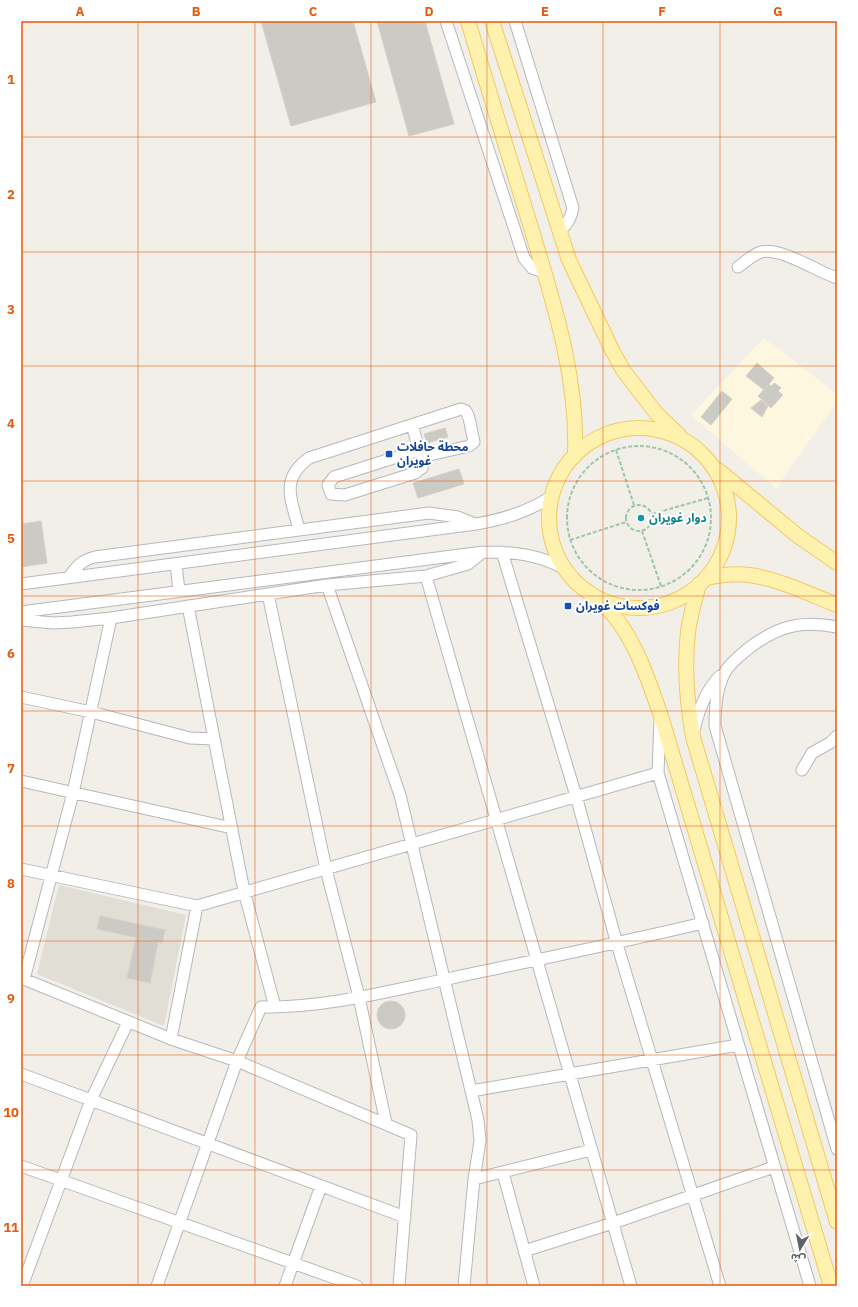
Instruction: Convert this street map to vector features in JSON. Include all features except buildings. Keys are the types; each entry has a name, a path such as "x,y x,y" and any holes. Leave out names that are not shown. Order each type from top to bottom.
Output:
{"main road":[{"path":"468,21 562,335 571,378 575,417 575,455"},
{"path":"492,21 559,232 578,280 623,370 656,413 687,442 798,536 837,563"},
{"path":"687,442 659,431 629,429 599,437 575,455 558,478 551,497 549,516 550,534 556,552 565,569 617,620 625,632 649,683 660,713 831,1286"},
{"path":"707,459 714,469 724,490 729,519 724,548 703,581 688,631 686,661 689,710 693,737 837,1222"},
{"path":"587,591 596,597 617,605 650,607 681,597 703,581 729,574 749,575 786,585 837,605"}],"street":[{"path":"446,21 524,258 532,268 544,272"},
{"path":"514,21 573,208 568,224 559,232"},
{"path":"738,267 754,255 763,252 772,253 790,257 837,278"},
{"path":"299,530 290,484 293,473 313,456 461,409 466,411 475,439 472,444 420,454 334,477 329,482 331,494 345,494 415,473 422,468 420,454 412,425"},
{"path":"21,584 476,524 513,516 533,508 551,497"},
{"path":"69,578 77,565 85,559 145,550 429,513 458,517 476,524"},
{"path":"311,529 313,546"},
{"path":"145,550 147,567"},
{"path":"21,612 483,552 502,552 540,557 565,569"},
{"path":"21,620 53,623 111,618 327,585 426,576 468,564 483,552"},
{"path":"502,552 576,796 617,944 653,1059 720,1286"},
{"path":"176,564 179,591"},
{"path":"426,576 631,1286"},
{"path":"327,585 400,795 478,1120 480,1141 474,1178 464,1286"},
{"path":"268,594 326,869 359,998 386,1123"},
{"path":"188,606 244,891 274,1007"},
{"path":"111,618 72,793 51,876 22,979 170,1039 237,1061 386,1123 411,1135 399,1286"},
{"path":"693,737 697,716 702,703 716,681 741,654 760,639 774,631 804,624 837,626"},
{"path":"726,671 718,695 715,726 837,1149"},
{"path":"21,697 91,712 190,738 214,739"},
{"path":"660,713 658,773 810,1286"},
{"path":"802,770 812,754 830,743 837,736"},
{"path":"21,869 197,906 412,843 497,821 576,796 658,773"},
{"path":"21,781 232,828"},
{"path":"170,1039 197,906"},
{"path":"157,1286 237,1061 261,1007 294,1007 359,998 617,944 703,923"},
{"path":"22,1286 92,1100 128,1022"},
{"path":"471,1091 738,1045"},
{"path":"21,1074 405,1217"},
{"path":"474,1178 503,1173 592,1150"},
{"path":"21,1166 357,1286"},
{"path":"524,1251 613,1223 774,1167"},
{"path":"503,1173 534,1286"},
{"path":"285,1286 292,1263 321,1186"}],"path":[{"path":"633,446 651,447 676,456 696,474 708,498 710,525 702,551 685,573 661,586 646,589 631,589 616,586 603,580 590,571 580,560 570,540 567,525 567,510 572,489 580,476 590,465 602,456 616,450 633,446"},
{"path":"616,450 634,505"},
{"path":"652,514 708,498"},
{"path":"634,505 644,506 652,514 650,525 642,531 632,530 626,522 627,511 634,505"},
{"path":"570,540 626,522"},
{"path":"642,531 661,586"}],"shaded area":[{"path":"764,338 837,394 837,402 783,478 778,490 691,415"},
{"path":"59,885 186,915 164,1026 37,974"}],"place":[{"name":"محطة حافلات غويران","path":"389,454"},
{"name":"دوار غويران","path":"641,518"},
{"name":"فوكسات غويران","path":"568,606"}]}
